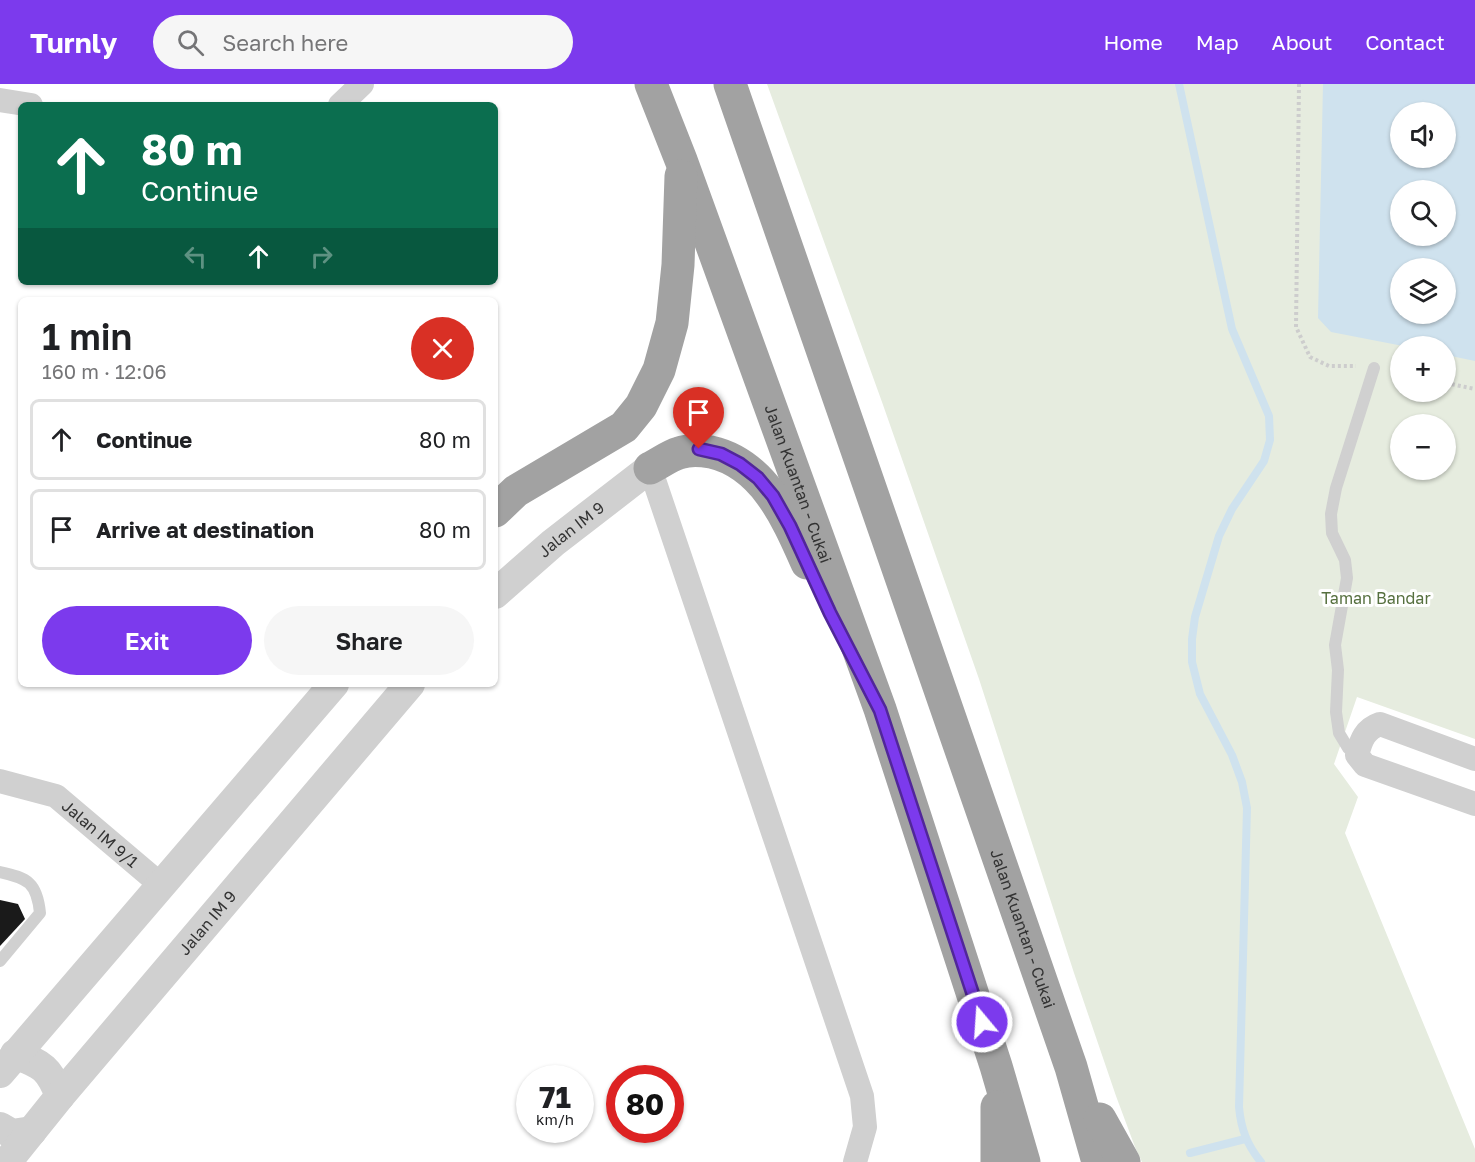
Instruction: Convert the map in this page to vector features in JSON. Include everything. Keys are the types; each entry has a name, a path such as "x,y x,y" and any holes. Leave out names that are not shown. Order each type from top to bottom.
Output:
{"highway":[{"name":"Jalan Kuantan - Cukai","path":"651,84 681,160 880,710 996,1066 1024,1162"},
{"name":"Jalan Kuantan - Cukai","path":"730,84 1071,1067 1098,1162"},
{"path":"498,509 516,491 624,428 641,406 659,370 672,323 678,265 681,160"},
{"path":"650,468 679,452 699,449 721,454 740,464 758,478 773,496 790,526 830,613 880,710"},
{"path":"996,1066 997,1162"},
{"path":"1071,1067 1124,1162"}],"street":[{"path":"343,102 362,84"},
{"path":"0,99 18,102"},
{"path":"650,468 862,1096 865,1127 855,1162"},
{"name":"Jalan IM 9","path":"498,591 553,543 650,468"},
{"path":"8,1064 331,687"},
{"name":"Jalan IM 9","path":"7,1162 60,1096 407,687"},
{"path":"1475,759 1380,724 1365,732 1357,755 1365,765 1475,804"},
{"name":"Jalan IM 9/1","path":"0,780 56,795 161,885"},
{"path":"8,1064 38,1063 52,1075 60,1096"},
{"path":"0,1127 12,1134 32,1131"}],"lane":[{"path":"1357,755 1348,748 1339,733 1336,712 1338,669 1335,645 1347,578 1345,560 1332,533 1331,514 1336,488 1374,368"},
{"path":"0,872 22,876 38,894 40,913 0,961"}],"path":[{"path":"1299,84 1296,327 1310,357 1329,366 1350,365 1374,368"},
{"path":"1456,385 1475,389"}],"green space":[{"name":"Taman Bandar","path":"767,84 1475,84 1475,739 1357,697 1334,764 1358,797 1345,833 1475,1149 1475,1162 1142,1162 1116,1096 1074,973 979,679"}],"water":[{"path":"1323,84 1475,84 1475,361 1456,357 1456,336 1390,336 1390,343 1331,332 1318,318"}],"building":[{"path":"0,900 18,904 25,919 0,946"}],"waterway":[{"path":"1179,84 1232,329 1269,416 1270,440 1264,461 1232,509 1219,536 1195,617 1192,639 1192,662 1200,694 1232,755 1242,782 1247,808 1239,1107 1246,1136 1261,1162"},
{"path":"1190,1153 1245,1139"}],"route":[{"path":"699,449 721,454 740,464 758,478 773,496 790,526 830,613 880,710 982,1022"}]}
